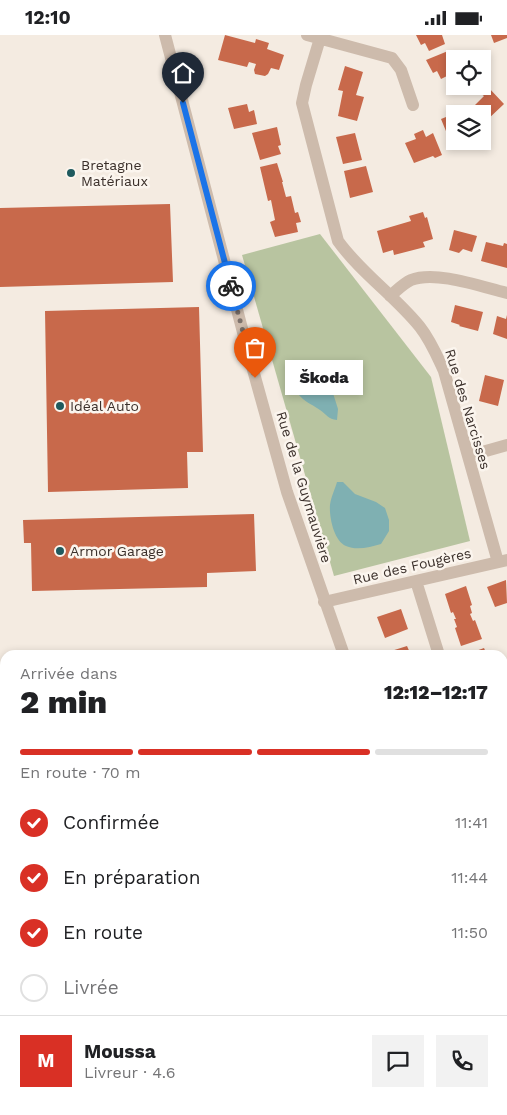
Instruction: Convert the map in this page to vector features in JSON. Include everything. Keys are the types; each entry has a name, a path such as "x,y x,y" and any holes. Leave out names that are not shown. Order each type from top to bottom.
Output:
{"street":[{"name":"Rue de la Guymauvière","path":"165,35 287,492 342,650"},
{"path":"307,35 321,37 392,58 401,70 413,105"},
{"name":"Rue des Narcisses","path":"321,37 302,103 338,241 348,255 420,327 435,350 444,371 468,456 502,561"},
{"path":"390,296 410,280 425,277 440,277 507,293"},
{"path":"468,456 507,445"},
{"name":"Rue des Fougères","path":"324,602 502,561"},
{"path":"416,581 437,650"}],"green space":[{"path":"320,234 431,377 470,541 334,576 242,255"}],"water":[{"path":"312,380 332,390 338,409 337,420 330,418 297,393 299,382"},
{"path":"337,482 343,482 355,494 376,502 385,508 389,520 389,531 381,544 355,548 346,546 338,539 331,522 330,510 331,499"}],"building":[{"path":"225,35 255,43 256,39 269,43 267,49 284,55 279,70 271,68 265,76 255,74 256,64 249,62 247,67 218,60"},
{"path":"416,35 442,35 445,44 429,51 425,43 421,45"},
{"path":"491,35 507,35 507,38 494,43"},
{"path":"446,52 446,76 441,79 437,71 433,73 426,60"},
{"path":"345,66 363,72 356,95 364,97 357,121 338,116 343,91 338,90"},
{"path":"491,90 504,104 491,116 491,105 475,105 484,96 482,95 491,95"},
{"path":"247,104 249,112 254,110 257,124 234,129 228,108"},
{"path":"446,117 446,131 441,119"},
{"path":"277,127 281,145 278,146 281,154 260,160 252,133"},
{"path":"423,130 426,137 433,133 442,155 435,158 433,156 414,163 405,143 416,139 414,134"},
{"path":"355,133 362,160 343,164 336,137"},
{"path":"277,163 286,197 291,196 295,213 298,212 301,222 296,223 298,232 275,237 270,222 275,220 271,200 268,201 260,167"},
{"path":"366,166 373,192 350,198 344,171"},
{"path":"170,204 173,282 0,287 0,208"},
{"path":"423,212 425,218 427,217 433,239 423,242 425,247 394,255 393,250 383,253 377,231 411,221 409,216"},
{"path":"454,230 477,236 472,252 463,249 459,253 449,250"},
{"path":"486,242 503,246 504,243 507,244 507,268 481,261"},
{"path":"455,305 483,312 478,331 451,322"},
{"path":"199,307 203,452 187,452 188,488 48,492 45,311"},
{"path":"507,315 507,339 493,334 497,316 506,319"},
{"path":"485,375 504,380 498,406 479,401"},
{"path":"254,514 256,571 207,573 207,587 32,591 31,543 24,543 23,520"},
{"path":"506,580 507,603 495,607 487,587"},
{"path":"466,586 472,605 470,606 472,613 470,614 473,621 475,620 482,639 461,646 455,628 457,627 454,619 456,619 453,612 451,613 445,594"},
{"path":"401,609 408,629 385,638 377,617"},
{"path":"407,646 409,650 394,650"}],"way so far":[{"path":"231,286 255,378"}],"place":[{"name":"Bretagne Matériaux","path":"71,173"},
{"name":"Škoda","path":"255,378"},
{"name":"Idéal Auto","path":"60,406"},
{"name":"Armor Garage","path":"60,551"}],"route":[{"path":"183,103 231,286"}]}
